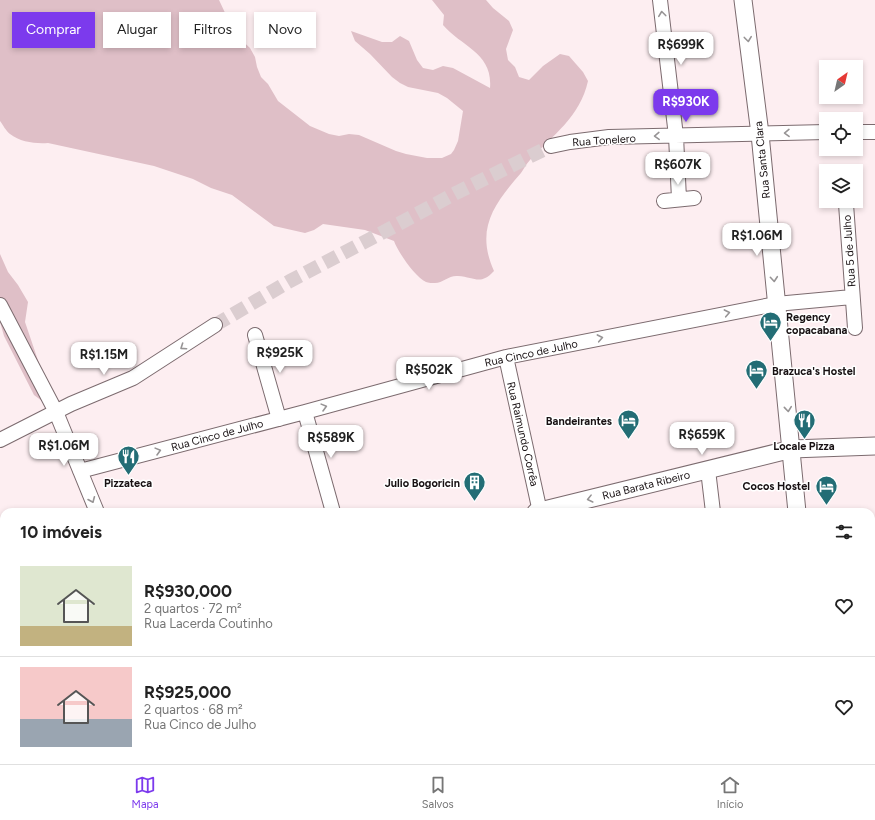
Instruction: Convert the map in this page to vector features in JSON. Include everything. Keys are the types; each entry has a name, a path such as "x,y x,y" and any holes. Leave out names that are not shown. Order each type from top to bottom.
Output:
{"main road":[{"name":"Rua Santa Clara","path":"743,0 760,134 797,508"},
{"name":"Rua Barata Ribeiro","path":"555,508 792,449 875,446"}],"street":[{"path":"660,0 676,136 679,199"},
{"name":"Rua Tonelero","path":"551,146 609,137 819,132"},
{"path":"863,132 875,132"},
{"path":"664,200 694,198"},
{"name":"Rua 5 de Julho","path":"846,208 855,328"},
{"name":"Rua 5 de Julho","path":"776,304 852,297"},
{"name":"Rua Cinco de Julho","path":"80,471 305,412 506,356 776,304"},
{"path":"0,305 56,412 95,508"},
{"path":"0,440 56,412 133,378 216,325"},
{"path":"256,336 279,419"},
{"name":"Rua Raimundo Corrêa","path":"506,356 538,508"},
{"path":"305,412 332,508"},
{"path":"708,470 713,508"}],"shaded area":[{"path":"0,0 219,0 225,12 179,12 179,48 246,48 246,44 255,57 261,77 268,84 278,101 310,126 329,134 339,136 349,134 359,135 396,151 427,158 442,158 451,154 458,141 463,111 447,98 438,93 408,87 400,83 355,41 351,31 382,42 392,42 400,36 409,41 417,60 423,68 433,70 443,66 453,68 490,88 490,76 487,66 475,52 443,25 444,15 432,0 486,0 509,21 513,30 506,49 508,60 515,67 519,77 529,80 543,66 560,54 569,56 583,72 588,81 579,105 565,125 529,162 511,184 490,218 486,242 494,271 489,276 477,280 455,276 438,283 426,282 417,275 403,257 394,241 365,230 323,224 314,230 305,233 274,226 232,195 211,188 193,179 154,166 48,143 28,142 18,139 7,131 0,121"},
{"path":"0,254 8,272 28,302 25,322 45,381 42,401 34,395 4,336 0,322"}],"tunnel":[{"path":"215,325 290,281 456,193 551,146"}],"place":[{"name":"Regency copacabana","path":"770,342"},
{"name":"Brazuca's Hostel","path":"757,390"},
{"name":"Bandeirantes","path":"628,440"},
{"name":"Locale Pizza","path":"804,440"},
{"name":"Pizzateca","path":"128,476"},
{"name":"Julio Bogoricin","path":"475,502"},
{"name":"Cocos Hostel","path":"826,506"}]}
